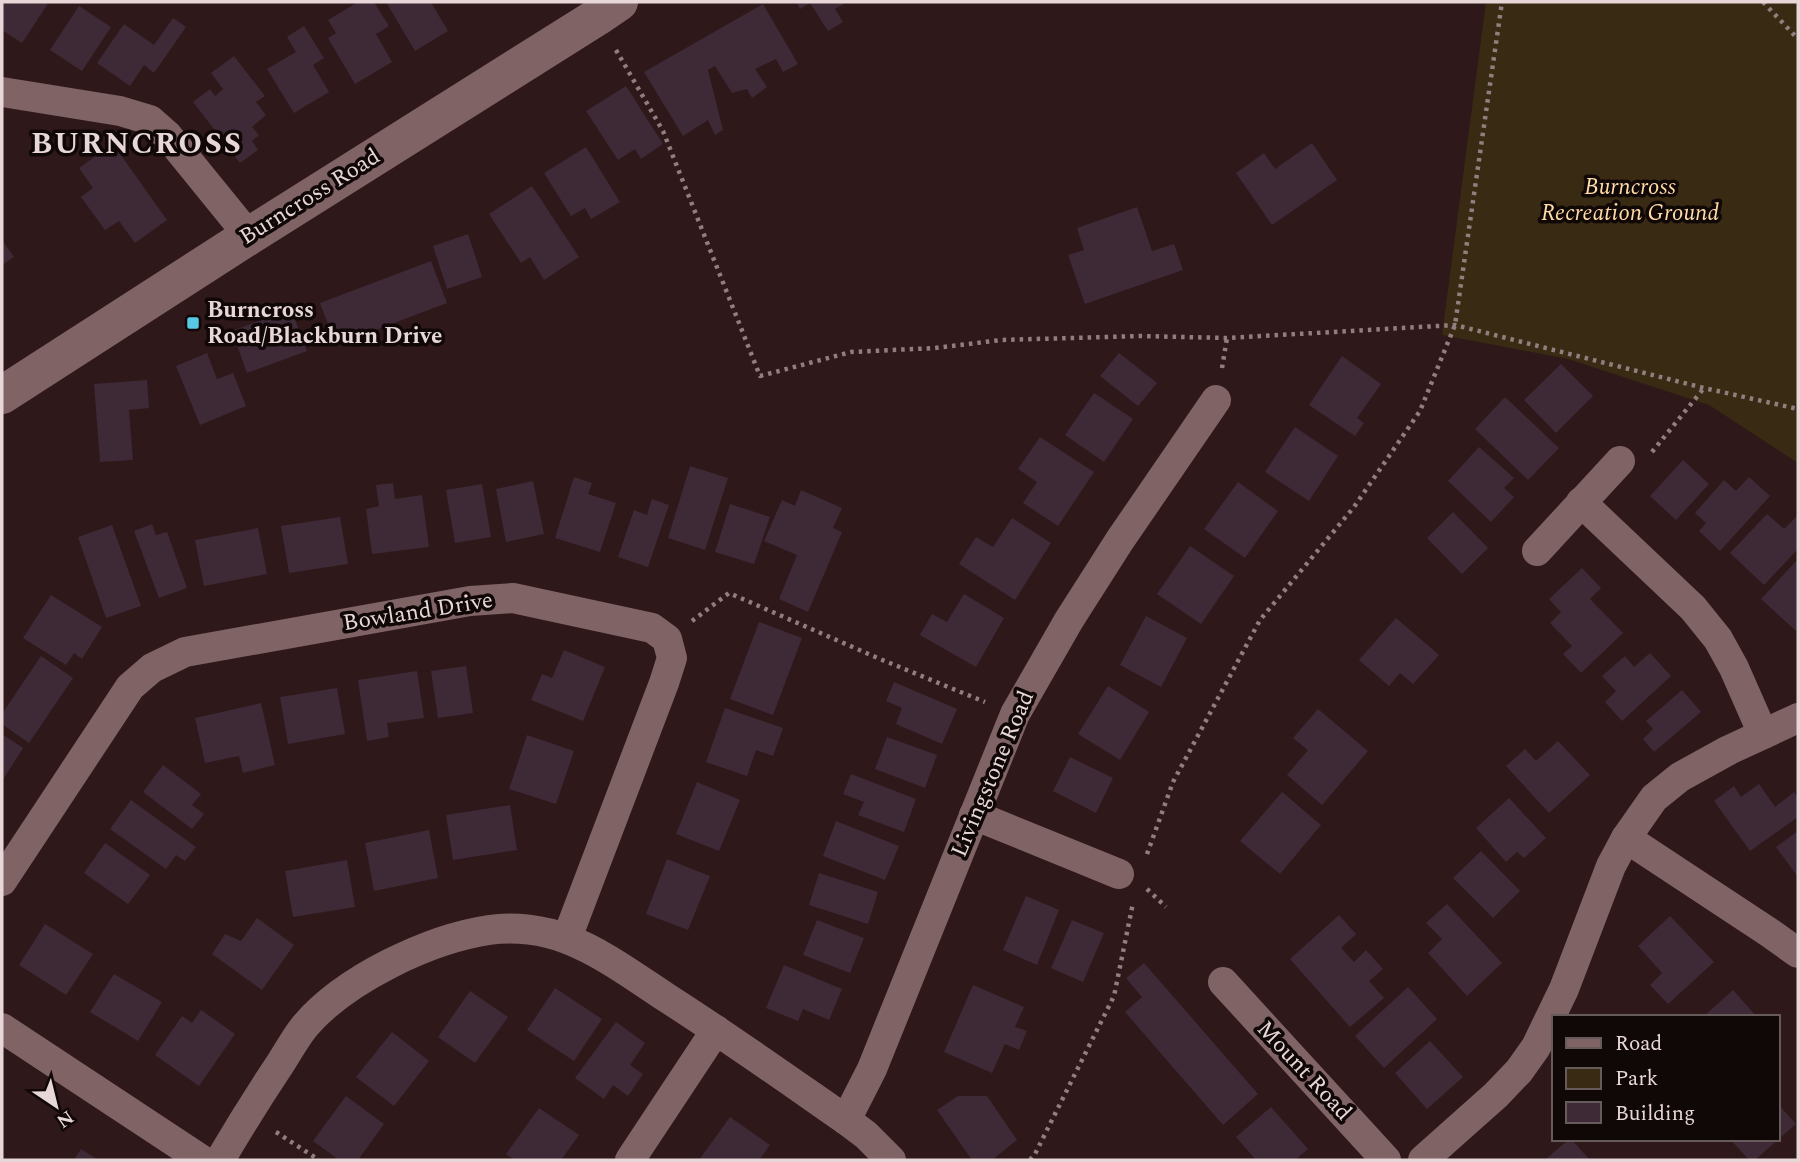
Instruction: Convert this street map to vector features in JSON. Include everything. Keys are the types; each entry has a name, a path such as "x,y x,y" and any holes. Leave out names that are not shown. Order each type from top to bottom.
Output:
{"main road":[{"name":"Burncross Road","path":"2,395 248,236 608,10"}],"street":[{"path":"2,92 120,111 150,120 167,135 248,236"},
{"name":"Livingstone Road","path":"846,1120 872,1069 1015,714 1120,540 1216,400"},
{"path":"1537,551 1620,460"},
{"path":"1581,502 1693,608 1718,639 1763,734"},
{"name":"Bowland Drive","path":"2,881 130,687 152,668 186,652 494,598 523,600 652,628 667,639"},
{"path":"567,938 664,683 672,658 667,639"},
{"path":"1423,1160 1496,1095 1519,1071 1536,1047 1564,989 1611,866 1626,838 1654,798 1680,777 1798,718"},
{"path":"974,815 1127,883"},
{"path":"1626,838 1798,953"},
{"path":"220,1160 247,1113 305,1026 333,998 372,973 451,939 491,929 528,929 567,938 609,960 846,1120 891,1160"},
{"name":"Mount Road","path":"1223,982 1386,1160"},
{"path":"2,1028 202,1160"},
{"path":"630,1160 716,1030"}],"path":[{"path":"1147,855 1173,782 1260,620 1354,506 1420,411 1455,325 1502,2"},
{"path":"1763,2 1798,39"},
{"path":"608,10 663,131 760,376 851,352 935,348 1001,341 1140,335 1227,338 1455,325 1798,409"},
{"path":"1620,460 1633,475 1704,388"},
{"path":"667,639 729,593 1015,714"},
{"path":"1030,1160 1114,996 1127,883"},
{"path":"247,1113 319,1160"}],"green space":[{"name":"Burncross Recreation Ground","path":"1486,2 1796,2 1798,463 1709,405 1568,359 1442,335"}],"building":[{"path":"3,2 49,2 22,43 2,30"},
{"path":"358,2 374,2 389,26 376,34 392,62 355,84 328,38 336,33 328,20"},
{"path":"386,2 435,2 432,4 448,31 415,51"},
{"path":"796,2 843,2 844,4 835,9 843,22 828,31 810,3 800,9"},
{"path":"763,4 798,64 783,72 776,59 755,69 767,87 752,98 747,89 732,93 715,66 708,70 723,130 715,135 708,120 683,136 644,72"},
{"path":"79,6 111,27 82,71 50,50"},
{"path":"173,18 186,27 154,73 144,65 130,86 97,63 124,24 154,45"},
{"path":"304,26 324,58 313,65 329,92 294,113 267,69 296,52 287,37"},
{"path":"234,56 265,96 256,102 266,115 252,127 259,135 252,141 258,150 240,163 193,102 210,89 215,96 223,89 211,73"},
{"path":"626,86 663,144 641,159 635,149 618,160 586,111"},
{"path":"1312,143 1337,180 1272,225 1236,173 1264,153 1275,169"},
{"path":"113,144 167,220 135,243 119,221 105,230 81,197 93,188 79,168"},
{"path":"586,147 620,202 591,219 585,208 571,216 544,173"},
{"path":"532,186 579,257 544,280 530,257 521,263 489,214"},
{"path":"1137,207 1152,251 1174,244 1183,270 1085,304 1068,255 1084,250 1077,228"},
{"path":"468,234 482,277 447,289 433,246"},
{"path":"2,240 14,257 2,265"},
{"path":"431,261 447,303 336,345 320,303"},
{"path":"291,309 307,351 247,373 232,331"},
{"path":"207,353 217,379 233,373 246,406 200,425 176,366"},
{"path":"1119,353 1157,383 1138,406 1100,376"},
{"path":"1342,356 1381,384 1357,418 1364,423 1355,436 1309,405"},
{"path":"1561,364 1593,396 1556,433 1524,400"},
{"path":"147,380 149,408 129,410 133,460 100,462 94,384"},
{"path":"1094,393 1133,419 1104,462 1065,435"},
{"path":"1505,397 1559,448 1528,480 1475,429"},
{"path":"1295,427 1338,456 1309,501 1265,472"},
{"path":"1040,437 1094,472 1058,526 1023,503 1037,482 1018,469"},
{"path":"1479,447 1514,478 1504,488 1514,497 1491,522 1448,481"},
{"path":"1683,460 1709,484 1676,520 1650,496"},
{"path":"690,466 728,478 705,550 668,538"},
{"path":"574,477 592,483 588,494 616,503 600,552 555,538"},
{"path":"1749,477 1770,496 1720,551 1699,531 1706,523 1695,513 1724,480 1736,491"},
{"path":"533,481 544,534 506,542 496,489"},
{"path":"1238,482 1278,511 1245,558 1204,529"},
{"path":"393,483 395,499 422,495 429,547 372,554 366,509 379,506 376,485"},
{"path":"482,484 491,537 455,543 446,490"},
{"path":"801,490 842,508 833,528 842,532 808,612 779,599 797,555 764,541 782,500 795,506"},
{"path":"652,499 669,505 648,567 618,557 634,510 647,515"},
{"path":"730,504 770,517 754,564 715,552"},
{"path":"1453,512 1488,548 1462,574 1427,538"},
{"path":"1767,514 1784,529 1797,516 1798,549 1764,585 1730,553"},
{"path":"340,517 348,564 289,573 281,526"},
{"path":"1012,518 1051,543 1015,600 959,564 976,537 993,547"},
{"path":"152,524 156,535 167,532 187,588 159,598 134,531"},
{"path":"112,525 141,606 106,618 78,537"},
{"path":"258,528 267,574 204,586 195,540"},
{"path":"1190,546 1234,576 1201,624 1157,594"},
{"path":"1798,559 1798,628 1796,631 1761,599"},
{"path":"1582,568 1601,588 1590,599 1623,633 1581,673 1563,654 1572,646 1550,623 1561,612 1549,599"},
{"path":"964,594 1004,618 976,667 920,635 932,614 947,622"},
{"path":"51,595 102,627 82,659 74,653 66,665 23,638"},
{"path":"1146,616 1187,638 1161,687 1120,665"},
{"path":"1396,618 1439,655 1413,684 1400,673 1389,686 1359,660"},
{"path":"759,622 802,638 773,715 730,699"},
{"path":"564,650 605,667 583,721 531,700 542,674 552,678"},
{"path":"1650,653 1671,676 1622,721 1605,702 1616,691 1602,676 1625,656 1634,667"},
{"path":"41,656 73,678 29,743 2,724 2,714"},
{"path":"466,666 473,713 438,718 431,671"},
{"path":"417,671 424,718 387,723 389,737 367,741 358,680"},
{"path":"894,682 957,709 942,744 896,724 902,708 886,701"},
{"path":"1108,686 1149,712 1120,760 1078,734"},
{"path":"337,688 345,734 288,744 280,697"},
{"path":"1682,690 1701,712 1654,752 1643,739 1653,729 1646,721"},
{"path":"261,703 275,765 243,773 239,756 205,763 195,718"},
{"path":"725,708 783,728 773,756 756,750 747,776 706,762"},
{"path":"1318,709 1368,751 1322,805 1287,775 1308,750 1293,738"},
{"path":"2,734 23,748 2,781"},
{"path":"527,735 574,751 556,804 509,789"},
{"path":"887,737 937,755 925,788 875,769"},
{"path":"1558,741 1590,775 1549,813 1506,766 1525,749 1536,761"},
{"path":"1070,757 1113,778 1096,813 1053,791"},
{"path":"163,765 201,794 192,805 204,814 192,829 143,792"},
{"path":"851,774 916,799 904,832 858,815 864,802 843,794"},
{"path":"697,782 740,800 719,851 676,834"},
{"path":"1759,784 1775,807 1794,792 1798,798 1798,817 1750,851 1714,801 1734,786 1741,797"},
{"path":"1282,792 1321,825 1280,874 1240,841"},
{"path":"1509,798 1546,838 1524,858 1517,852 1506,862 1476,828"},
{"path":"131,800 196,847 185,861 176,855 166,869 110,829"},
{"path":"510,805 517,850 453,860 446,815"},
{"path":"836,821 899,846 885,880 823,856"},
{"path":"429,830 438,878 374,891 365,843"},
{"path":"1798,831 1798,877 1776,847"},
{"path":"105,843 150,875 128,904 84,873"},
{"path":"1481,851 1520,891 1493,918 1453,878"},
{"path":"667,859 710,876 688,930 646,914"},
{"path":"347,860 355,907 293,917 285,871"},
{"path":"819,873 878,892 868,924 809,905"},
{"path":"1026,896 1059,910 1037,965 1003,950"},
{"path":"1447,904 1502,963 1467,996 1428,953 1442,939 1426,923"},
{"path":"1339,915 1356,934 1341,948 1354,962 1366,950 1383,969 1369,981 1384,998 1350,1027 1290,959"},
{"path":"1670,916 1714,962 1668,1004 1650,985 1662,973 1638,946"},
{"path":"257,918 294,945 262,990 212,954 225,934 241,941"},
{"path":"817,920 864,938 850,973 803,955"},
{"path":"1072,920 1104,933 1083,982 1051,968"},
{"path":"45,924 93,954 66,995 19,965"},
{"path":"1144,963 1258,1094 1223,1125 1125,1012 1142,997 1126,978"},
{"path":"784,965 842,989 829,1020 803,1009 798,1021 766,1008"},
{"path":"114,974 162,1002 138,1041 90,1012"},
{"path":"973,985 1024,1007 1015,1027 1027,1031 1019,1050 1005,1044 992,1073 944,1052"},
{"path":"1408,987 1437,1019 1384,1068 1355,1036"},
{"path":"555,988 602,1019 574,1061 527,1030"},
{"path":"1733,990 1755,1015 1705,1015"},
{"path":"470,991 508,1017 475,1063 438,1037"},
{"path":"201,1010 235,1034 199,1086 155,1055 182,1016 192,1023"},
{"path":"616,1022 645,1043 630,1065 643,1074 628,1096 613,1085 604,1099 575,1078"},
{"path":"392,1032 429,1061 394,1106 356,1077"},
{"path":"1430,1041 1463,1077 1427,1109 1395,1073"},
{"path":"346,1096 384,1124 358,1160 339,1160 313,1141"},
{"path":"958,1096 987,1096 1017,1140 992,1160 972,1160 937,1110"},
{"path":"1779,1105 1796,1124 1779,1139"},
{"path":"1271,1107 1308,1149 1295,1160 1256,1160 1236,1137"},
{"path":"539,1108 579,1135 561,1160 515,1160 506,1154"},
{"path":"730,1117 770,1145 759,1160 699,1160"},
{"path":"1567,1141 1573,1141 1590,1160 1545,1160"},
{"path":"1732,1141 1777,1141 1755,1160 1749,1160"},
{"path":"81,1149 98,1160 74,1160"}],"place":[{"name":"Burncross Road/Blackburn Drive","path":"193,323"}],"district":[{"name":"BURNCROSS","path":"137,144"}]}
